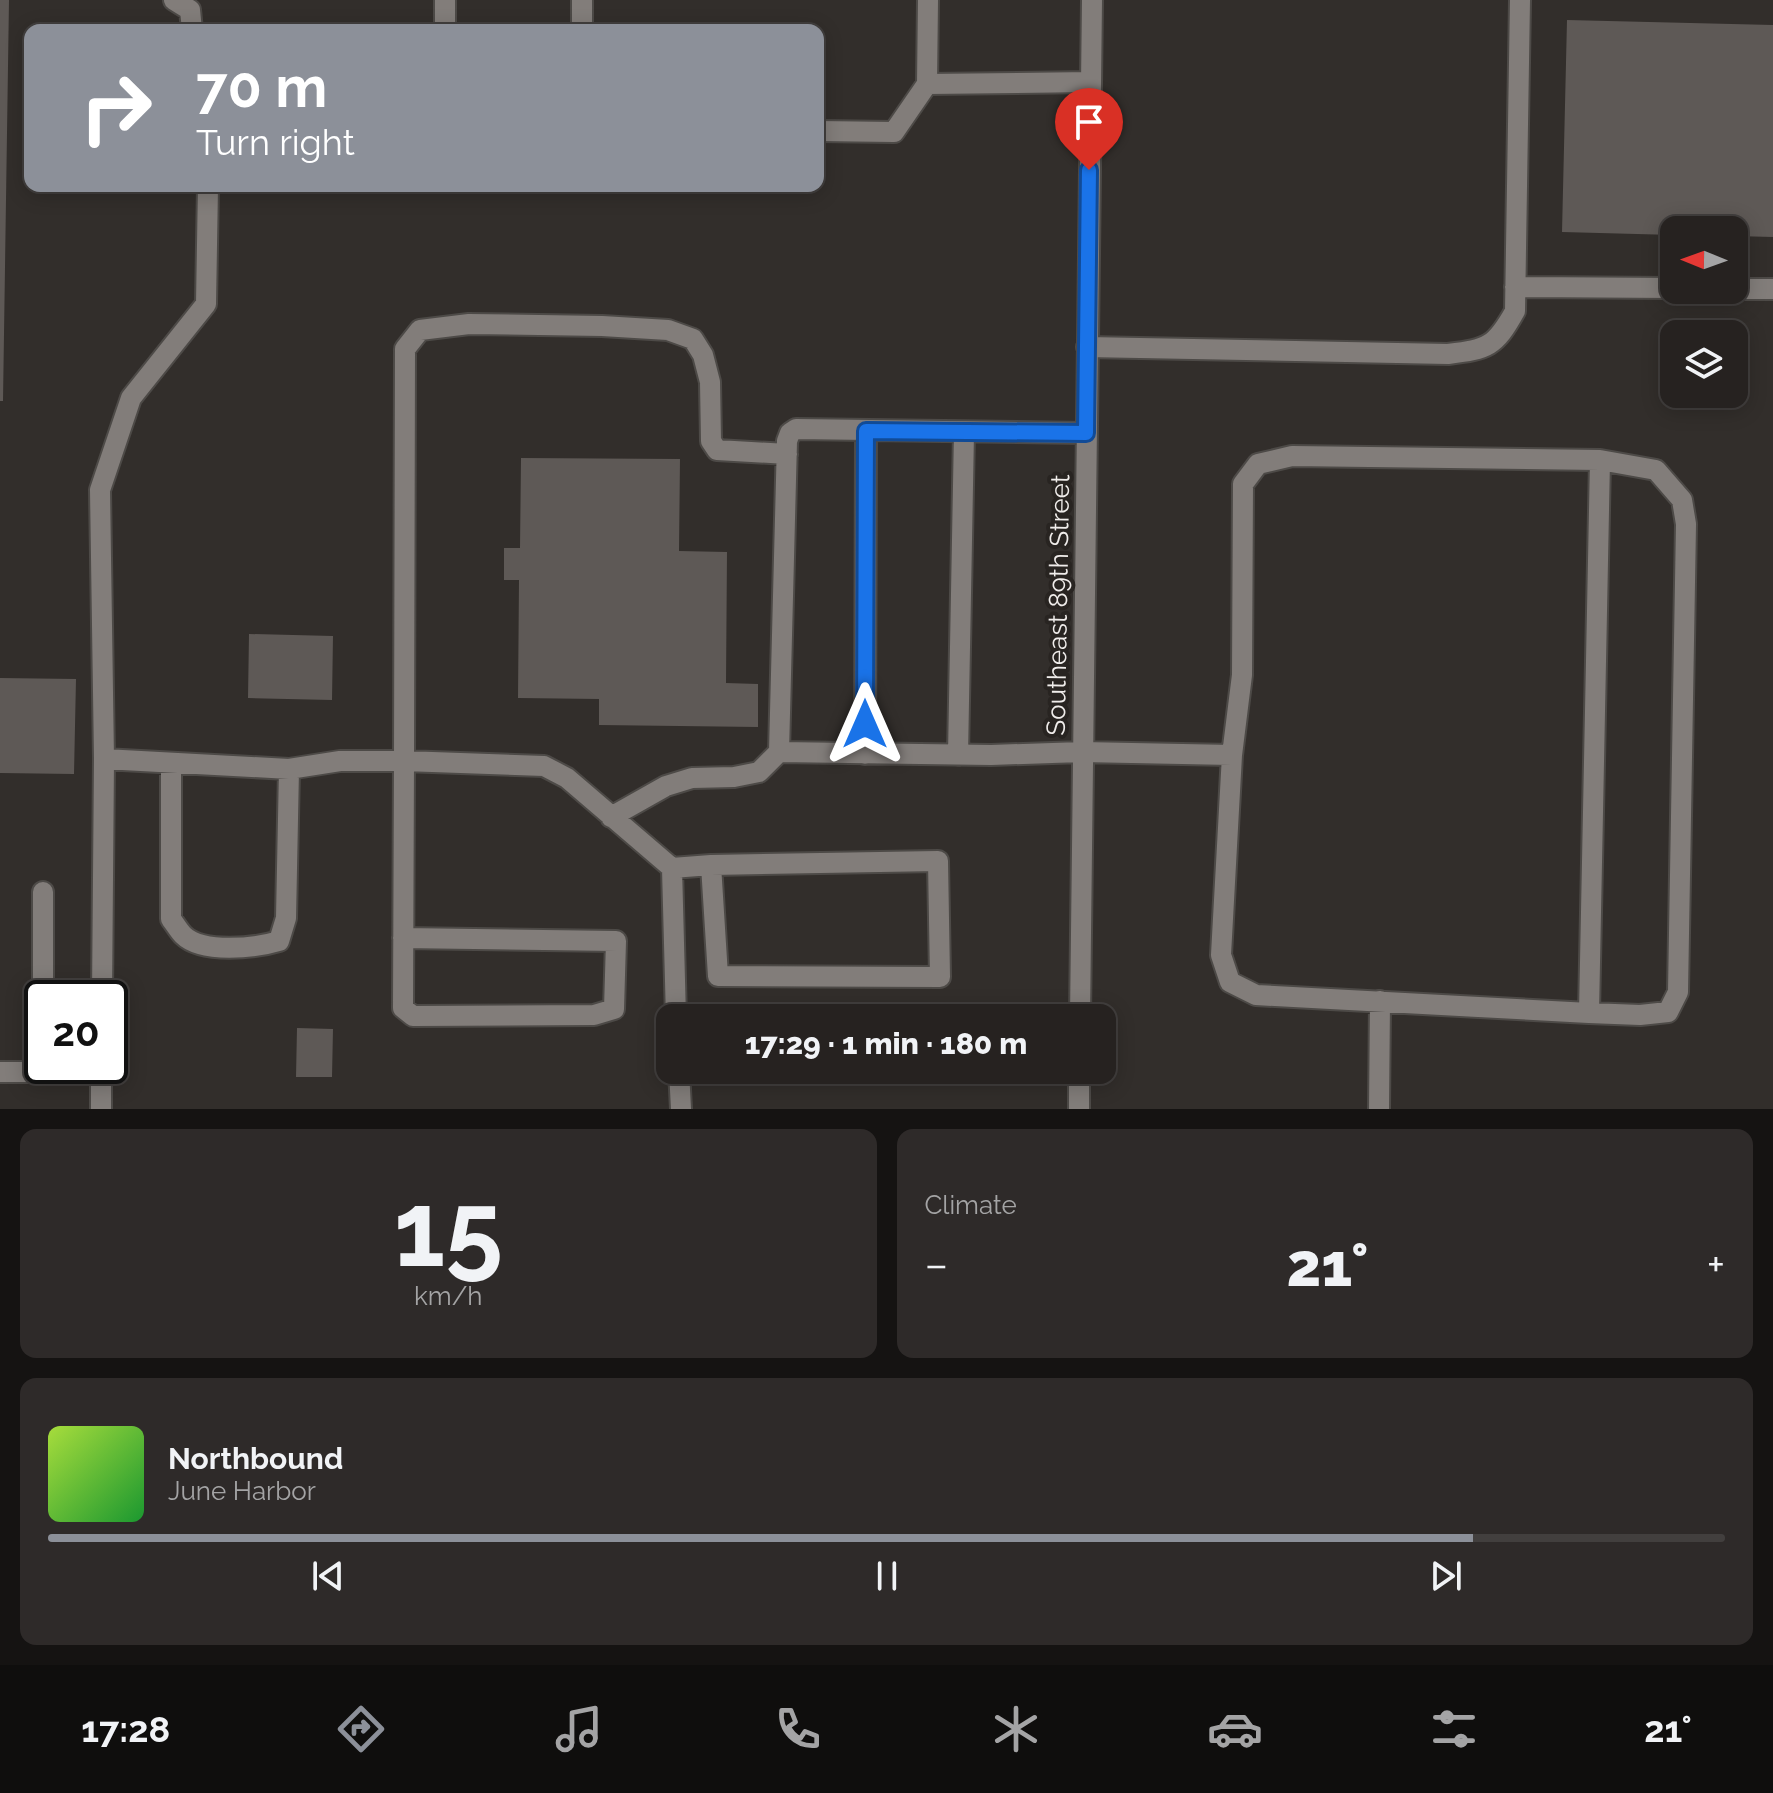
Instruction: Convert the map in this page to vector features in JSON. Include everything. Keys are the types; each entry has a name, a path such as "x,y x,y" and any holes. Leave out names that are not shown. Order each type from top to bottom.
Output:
{"street":[{"path":"174,0 190,10 191,24"},
{"path":"445,0 445,24"},
{"path":"582,0 582,24"},
{"path":"824,131 894,132 927,84 928,0"},
{"name":"Southeast 89th Street","path":"1080,1004 1092,0"},
{"path":"1087,347 1448,354 1484,349 1500,337 1515,311 1520,0"},
{"path":"927,84 1091,82"},
{"path":"102,980 104,759 100,490 131,398 206,304 208,192"},
{"path":"1515,287 1660,288"},
{"path":"1748,289 1773,289"},
{"path":"403,938 616,941 614,1009 594,1015 413,1016 403,1008 403,938 404,761 405,349 420,330 469,324 511,324 668,330 693,339 703,355 710,382 711,441 717,450 787,454"},
{"path":"611,817 666,786 692,778 734,777 759,772 779,752 787,441 790,433 796,429 1086,433"},
{"path":"865,754 866,431"},
{"path":"958,755 964,432"},
{"path":"1292,456 1600,460 1656,470 1682,500 1686,524 1678,992 1668,1012 1640,1015 1589,1013 1256,995 1230,982 1221,955 1232,755 1242,675 1243,484 1258,464 1292,456"},
{"path":"1589,1013 1600,460"},
{"path":"779,752 1232,755"},
{"path":"104,759 289,769 340,761 544,766 567,778 672,868 711,865 938,861 940,977 718,976 711,865"},
{"path":"171,763 171,919 184,937 204,946 259,947 279,941 286,918 289,769"},
{"path":"672,868 676,1004"},
{"path":"43,892 43,980"},
{"path":"1379,1109 1380,1001"},
{"path":"0,1072 24,1070"},
{"path":"101,1084 101,1109"},
{"path":"680,1084 681,1109"},
{"path":"1079,1084 1079,1109"}],"building":[{"path":"0,0 9,0 3,401 0,401"},
{"path":"1567,20 1773,25 1773,237 1748,236 1748,216 1660,216 1660,235 1562,232"},
{"path":"521,458 680,459 679,551 727,552 726,683 758,684 758,727 599,725 599,699 518,698 519,580 504,580 504,548 520,548"},
{"path":"249,634 333,636 332,700 248,698"},
{"path":"0,678 76,679 74,774 0,773"},
{"path":"297,1028 333,1029 332,1077 296,1077"}],"route":[{"path":"865,724 866,431 1086,433 1089,170"}]}
